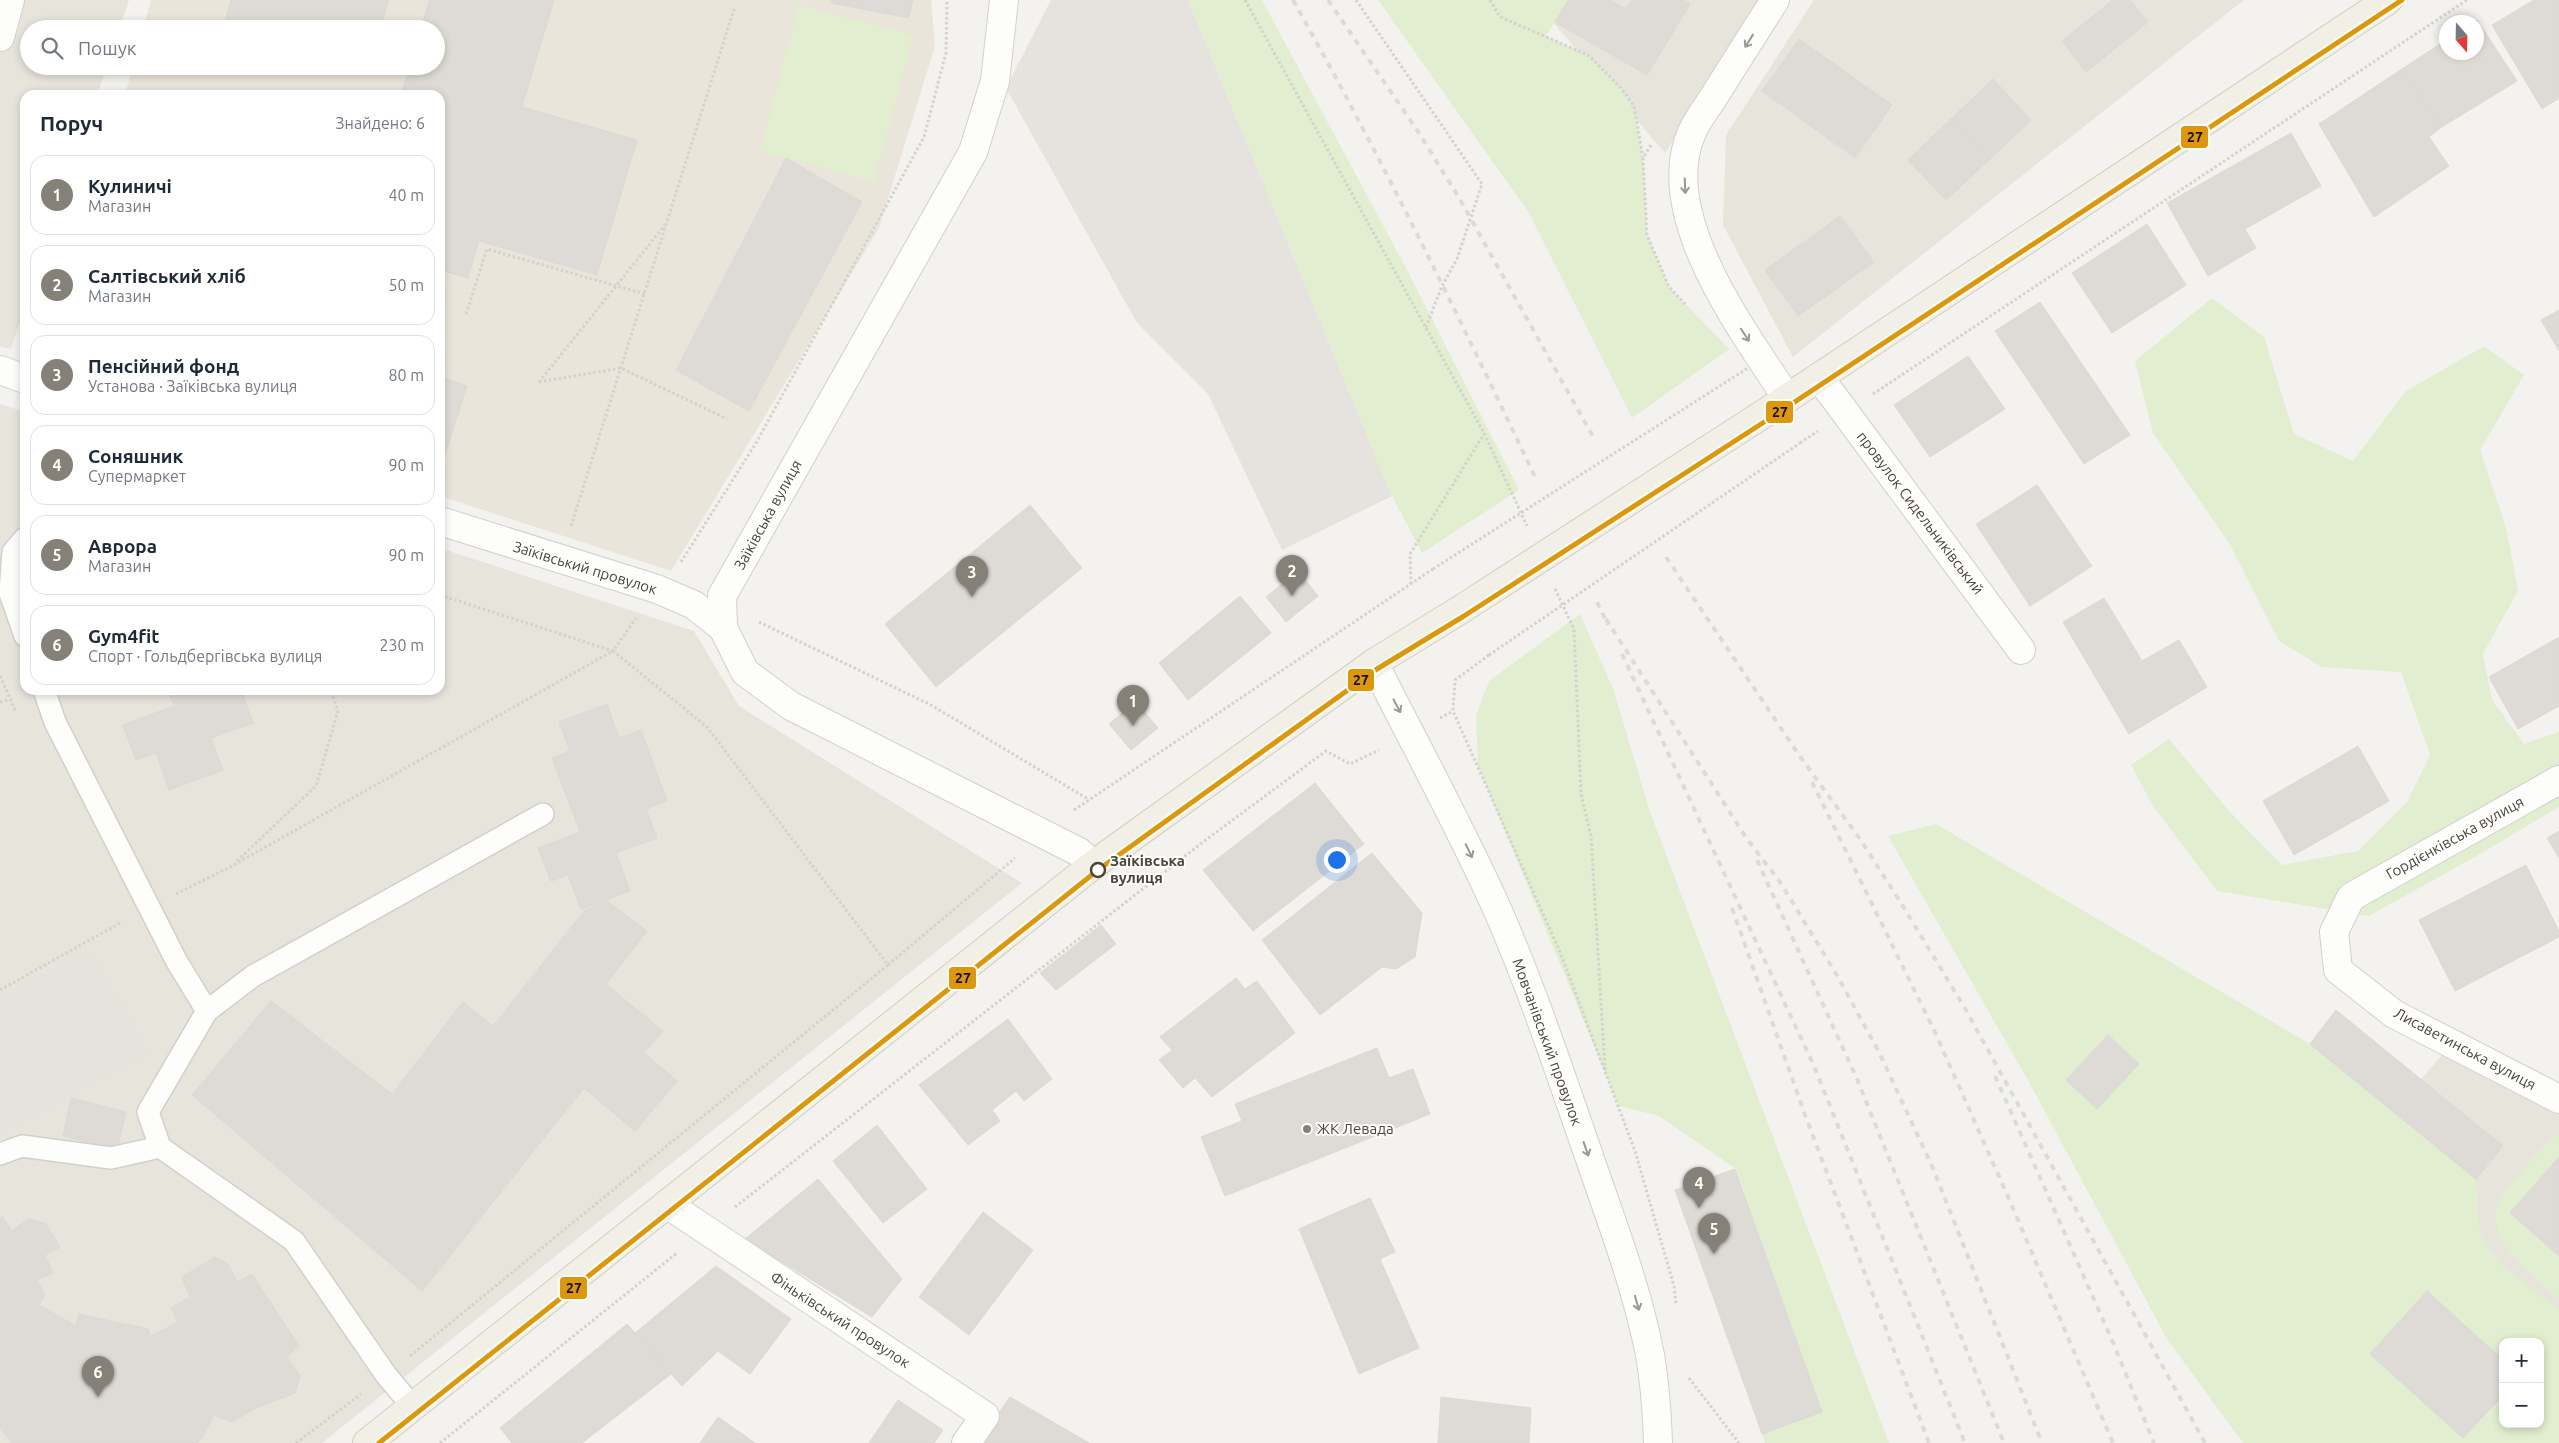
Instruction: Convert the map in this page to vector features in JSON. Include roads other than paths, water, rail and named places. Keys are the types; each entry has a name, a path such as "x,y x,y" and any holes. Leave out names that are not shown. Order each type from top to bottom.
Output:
{"main road":[{"path":"367,1443 1092,865 1374,663 1460,610 1779,404 2388,0"}],"street":[{"path":"0,37 10,0"},
{"name":"Заїківська вулиця","path":"723,628 722,596 973,152 996,81 1004,0"},
{"path":"1775,0 1692,132 1685,158 1685,180 1690,221 1706,264 1779,404"},
{"path":"0,370 20,377"},
{"name":"провулок Сидельниківський","path":"1819,377 2021,650"},
{"name":"Заїківський провулок","path":"445,523 657,590 694,605 723,628"},
{"path":"723,628 744,672 791,706 1079,852 1092,865"},
{"name":"Мовчанівський провулок","path":"1374,663 1411,733 1498,911 1560,1071 1638,1304 1650,1356 1656,1401 1658,1443"},
{"name":"Гордієнківська вулиця","path":"2351,897 2559,780"},
{"name":"Лисаветинська вулиця","path":"2351,897 2334,932 2338,970 2394,1014 2559,1099"},
{"name":"Фіньківський провулок","path":"667,1204 704,1231 986,1416 966,1443"}],"lane":[{"path":"13,547 10,592 20,621"},
{"path":"46,695 55,722 177,962 207,1011"},
{"path":"413,1407 386,1375 294,1241 160,1148 148,1112 207,1011 253,976 543,814"},
{"path":"0,1154 22,1146 111,1158 160,1148"}],"railway":[{"path":"1293,0 1419,237 1536,479"},
{"path":"1328,0 1419,133 1458,196 1595,440"},
{"path":"1666,557 1799,755 1860,839 1901,903 1966,1010 2205,1443"},
{"path":"1597,602 1608,625"},
{"path":"1606,619 1747,839 1780,882 1838,977 1879,1052 1932,1166 2042,1443"},
{"path":"1622,654 1814,1066 1965,1443"},
{"path":"1812,782 1934,1030 2009,1199 2113,1443"},
{"path":"1757,860 1857,1079 2004,1443"},
{"path":"1732,908 1804,1112 1929,1443"},
{"path":"1995,1076 2112,1340 2154,1443"}],"place":[{"name":"Салтівський хліб","path":"1292,596"},
{"name":"Пенсійний фонд","path":"972,597"},
{"name":"Кулиничі","path":"1133,726"},
{"name":"Заїківська вулиця","path":"1098,870"},
{"name":"ЖК Левада","path":"1307,1129"},
{"name":"Соняшник","path":"1699,1208"},
{"name":"Аврора","path":"1714,1254"},
{"name":"Gym4fit","path":"98,1397"}]}
